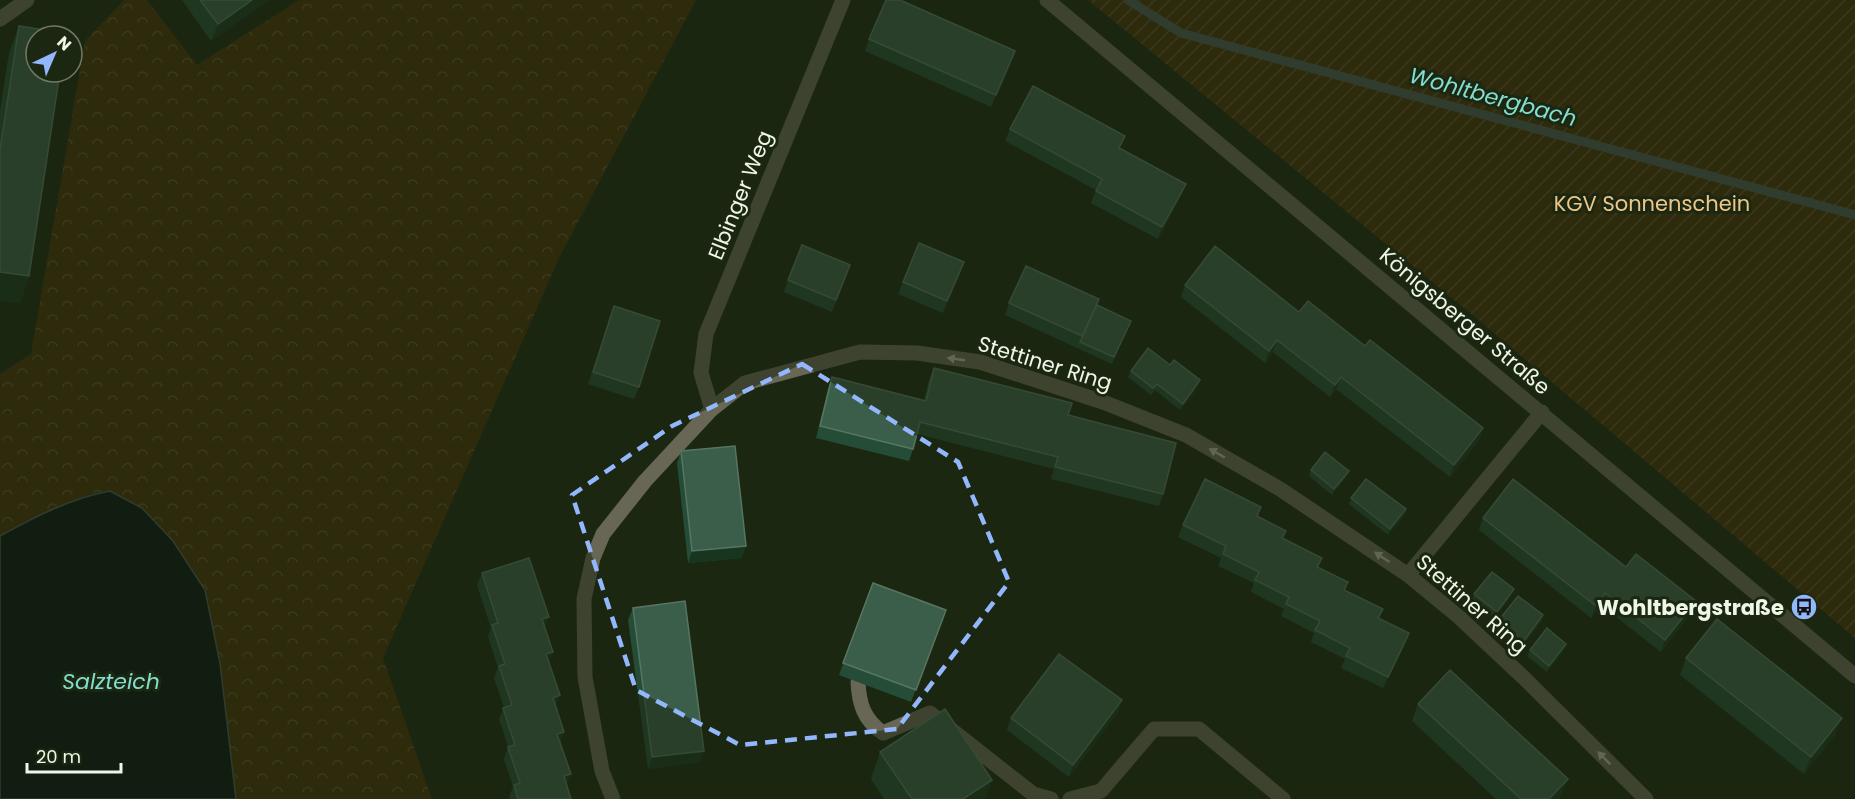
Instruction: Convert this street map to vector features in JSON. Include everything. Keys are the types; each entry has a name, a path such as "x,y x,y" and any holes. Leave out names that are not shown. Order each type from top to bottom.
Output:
{"street":[{"path":"0,19 27,0"},
{"name":"Elbinger Weg","path":"712,409 701,373 706,334 843,0"},
{"name":"Königsberger Straße","path":"1047,0 1855,676"},
{"name":"Stettiner Ring","path":"612,799 602,771 585,677 584,599 593,558 603,534 645,480 712,409 745,382 860,352 917,354 980,362 1103,402 1186,435 1280,489 1408,575 1459,617 1516,670 1646,799"},
{"path":"1408,575 1542,412"},
{"path":"858,682 859,700 871,725 883,733 930,713 1030,796 1051,799"},
{"path":"1070,799 1101,791 1154,729 1199,729 1283,799"}],"highlighted area":[{"path":"802,364 958,462 1009,582 897,729 740,745 636,690 572,495 672,426"}],"green space":[{"path":"124,0 147,0 197,65 299,0 696,0 559,258 383,658 432,799 236,799 220,663 205,590 173,541 142,508 110,491 91,494 24,522 0,536 0,374 31,354 78,84 84,84 85,41"},
{"name":"KGV Sonnenschein","path":"1088,0 1855,0 1855,638 1475,317"}],"water":[{"name":"Salzteich","path":"110,491 142,508 173,541 205,590 220,663 236,799 0,799 0,536 54,509 82,498"}],"building":[{"path":"200,0 252,0 218,24"},
{"path":"886,0 900,0 1015,51 996,95 869,39"},
{"path":"19,26 24,27 24,84 58,84 29,276 0,272 0,150"},
{"path":"1033,86 1125,136 1119,148 1186,184 1162,227 1096,191 1102,179 1010,129"},
{"path":"919,243 964,262 947,301 903,282"},
{"path":"802,245 850,265 836,300 788,280"},
{"path":"1215,246 1299,312 1308,301 1365,346 1370,340 1483,428 1454,465 1341,377 1335,385 1277,340 1269,351 1185,285"},
{"path":"1026,266 1099,299 1082,336 1009,303"},
{"path":"1097,305 1131,321 1114,357 1080,342"},
{"path":"614,306 660,321 639,387 593,372"},
{"path":"1148,348 1170,365 1174,360 1200,380 1183,404 1157,384 1153,388 1131,371"},
{"path":"934,368 1072,403 1068,415 1176,443 1163,494 1055,467 1058,457 920,422 913,449 820,426 832,377 926,401"},
{"path":"735,446 746,546 692,551 681,451"},
{"path":"1325,452 1349,471 1334,489 1311,470"},
{"path":"1205,479 1261,507 1257,516 1286,531 1282,538 1322,558 1317,567 1348,582 1344,590 1383,609 1378,618 1409,633 1388,677 1346,656 1350,648 1315,630 1320,621 1286,604 1289,597 1255,580 1259,572 1223,554 1226,546 1183,525"},
{"path":"1366,479 1406,509 1390,529 1351,498"},
{"path":"1513,479 1626,567 1636,554 1696,601 1665,640 1605,593 1596,606 1483,518"},
{"path":"529,558 549,617 542,619 553,652 546,654 560,695 553,698 564,732 557,734 571,774 564,776 571,799 518,799 514,785 520,783 508,747 515,745 503,708 512,705 499,666 505,664 492,625 498,623 482,573"},
{"path":"1492,572 1514,589 1497,612 1474,594"},
{"path":"873,583 946,610 916,690 843,663"},
{"path":"1518,596 1543,615 1524,641 1498,621"},
{"path":"685,601 704,751 652,757 633,608"},
{"path":"1717,619 1842,718 1811,757 1686,658"},
{"path":"1547,628 1566,644 1549,666 1530,650"},
{"path":"1059,654 1122,700 1073,765 1011,718"},
{"path":"1450,670 1568,779 1549,799 1521,799 1418,704"},
{"path":"945,709 992,780 963,799 912,799 880,752"}],"waterway":[{"name":"Wohltbergbach","path":"1128,0 1181,33 1855,215"}],"place":[{"name":"Wohltbergstraße","path":"1804,607"}]}
